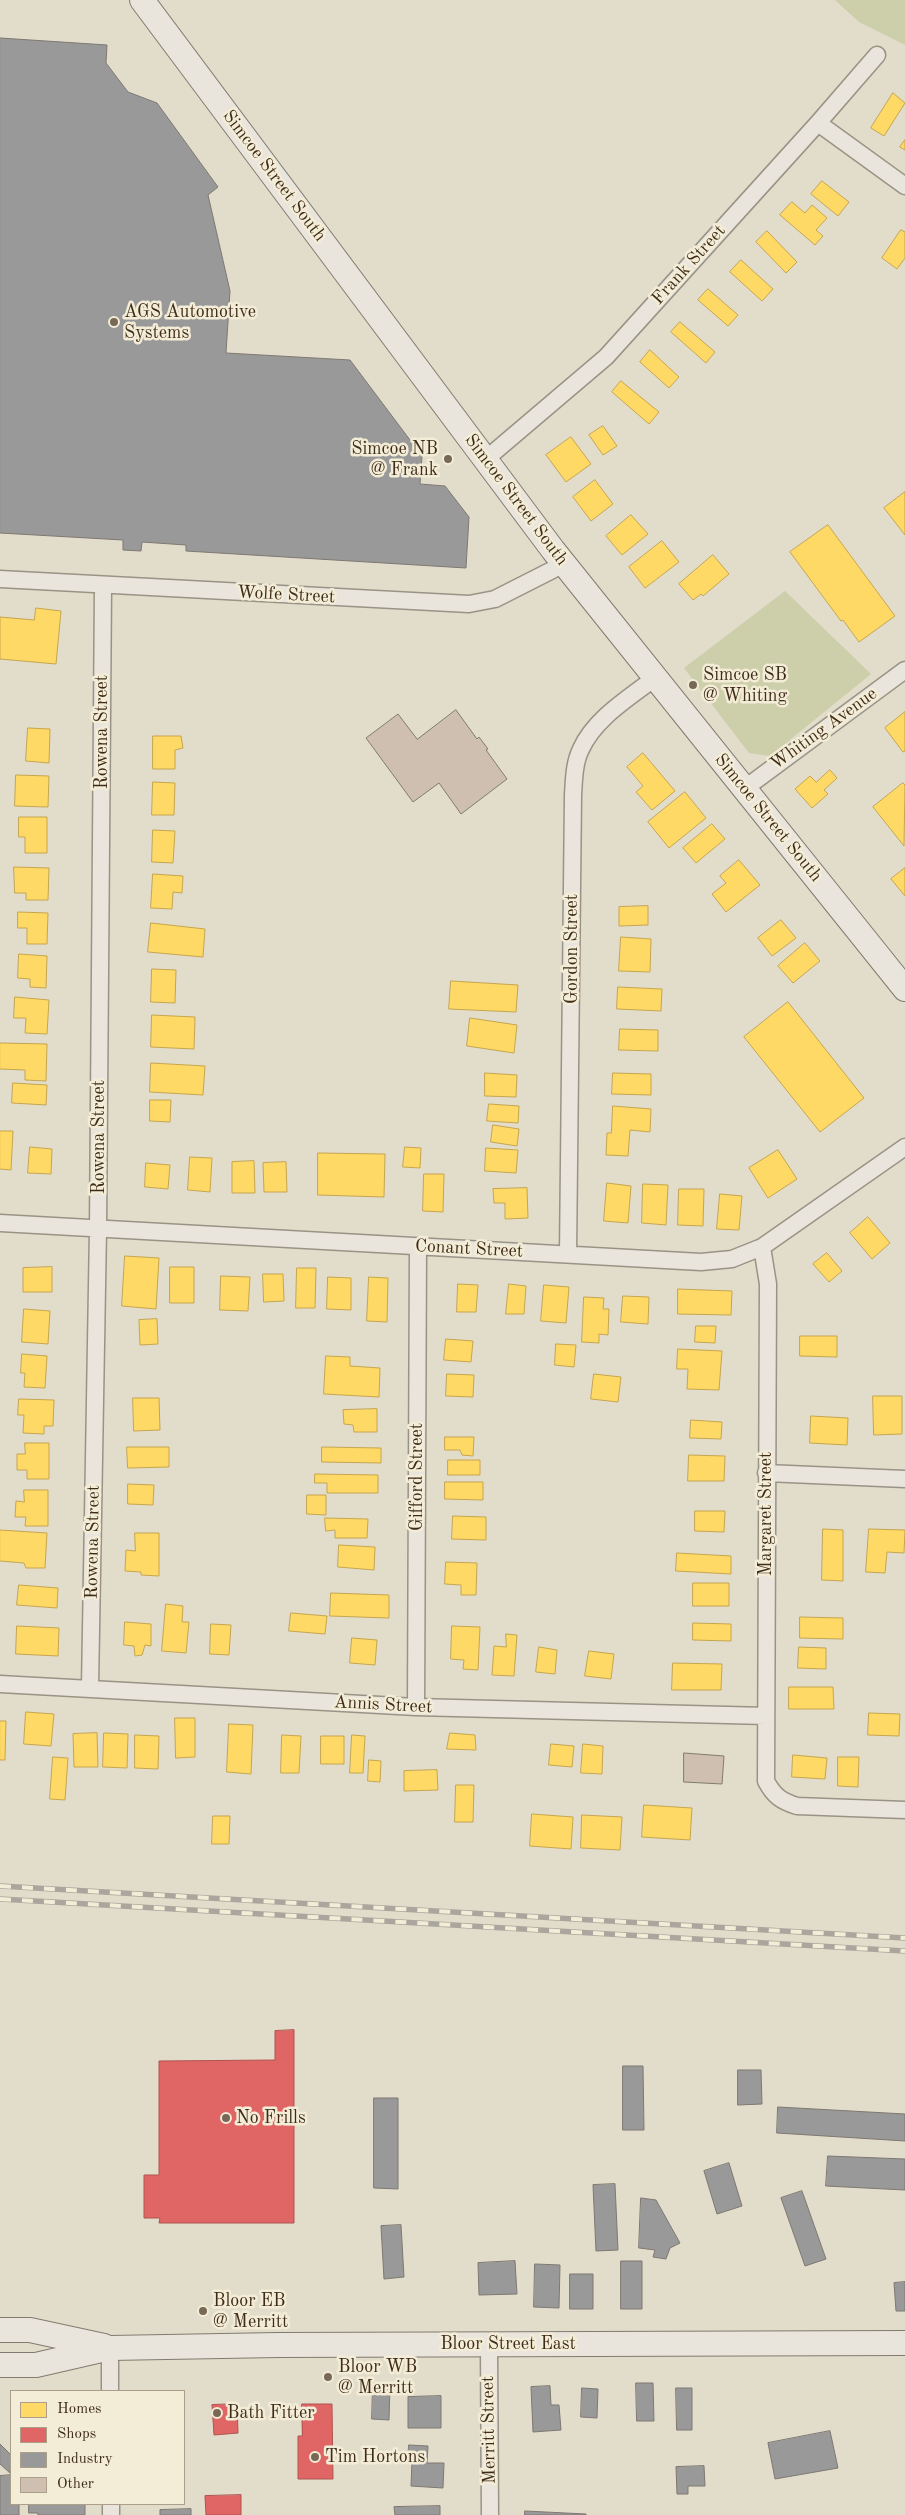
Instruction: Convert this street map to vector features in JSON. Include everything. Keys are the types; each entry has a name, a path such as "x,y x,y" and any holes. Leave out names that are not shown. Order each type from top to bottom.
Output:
{"main road":[{"name":"Simcoe Street South","path":"142,0 564,564 905,988"},
{"name":"Bloor Street East","path":"0,2330 30,2330 110,2348"},
{"name":"Bloor Street East","path":"0,2365 36,2365 110,2348 905,2343"}],"street":[{"name":"Frank Street","path":"486,459 606,357 818,123 877,55"},
{"path":"818,123 905,186"},
{"name":"Wolfe Street","path":"0,579 103,586 469,604 495,599 564,564"},
{"name":"Rowena Street","path":"90,1687 98,1229 103,586"},
{"name":"Whiting Avenue","path":"744,789 905,670"},
{"name":"Gordon Street","path":"568,1254 573,795 575,770 580,750 590,733 603,719 656,677"},
{"name":"Conant Street","path":"0,1223 701,1262 732,1259 762,1247 905,1147"},
{"name":"Gifford Street","path":"416,1707 418,1247"},
{"name":"Margaret Street","path":"762,1247 768,1284 766,1781 771,1791 781,1801 797,1806 905,1810"},
{"path":"766,1473 905,1479"},
{"name":"Annis Street","path":"0,1684 90,1687 416,1707 766,1716"},
{"name":"Merritt Street","path":"489,2345 490,2515"},
{"path":"110,2348 110,2390"}],"green space":[{"path":"835,0 905,0 905,45 859,22"},
{"path":"785,591 871,674 770,756 749,753 684,668"}],"building: Homes":[{"path":"893,93 905,103 884,136 871,128"},
{"path":"905,140 905,150 900,147"},
{"path":"822,181 849,202 838,216 811,194"},
{"path":"792,202 805,213 812,205 827,218 816,230 823,236 815,245 780,215"},
{"path":"901,230 905,232 905,258 897,269 882,258"},
{"path":"767,231 797,262 786,273 756,242"},
{"path":"741,260 773,289 762,301 730,272"},
{"path":"708,289 738,315 728,326 698,300"},
{"path":"680,322 715,352 706,363 671,332"},
{"path":"650,350 679,377 669,388 640,362"},
{"path":"621,381 659,412 649,424 612,392"},
{"path":"603,426 617,446 603,455 589,435"},
{"path":"571,437 591,464 566,482 546,455"},
{"path":"595,480 613,504 591,521 573,497"},
{"path":"905,492 905,535 884,508"},
{"path":"631,515 648,534 622,555 606,536"},
{"path":"828,525 895,616 859,642 843,620 841,621 790,552"},
{"path":"662,541 679,562 645,588 629,567"},
{"path":"713,555 729,574 703,596 701,594 693,600 679,584"},
{"path":"36,608 61,611 56,664 0,659 0,617 34,620"},
{"path":"905,712 905,751 903,752 885,728"},
{"path":"28,728 50,729 49,763 26,761"},
{"path":"153,736 181,736 183,748 175,750 175,769 153,769"},
{"path":"643,753 675,791 652,810 636,792 643,786 627,767"},
{"path":"830,770 837,778 824,790 828,794 812,808 795,789 810,776 816,782"},
{"path":"16,775 49,776 48,807 15,806"},
{"path":"153,782 175,783 174,815 152,815"},
{"path":"903,783 905,785 904,846 873,807"},
{"path":"685,792 706,818 669,848 648,822"},
{"path":"19,817 47,817 47,853 25,853 25,837 19,837"},
{"path":"712,824 725,839 696,863 683,848"},
{"path":"153,830 175,831 173,863 152,862"},
{"path":"739,860 760,885 726,912 712,894 726,883 720,876"},
{"path":"14,867 49,868 48,900 26,900 26,893 15,893"},
{"path":"905,868 905,896 891,879"},
{"path":"153,874 183,876 182,893 173,892 172,909 151,908"},
{"path":"648,906 648,925 619,926 619,907"},
{"path":"18,912 48,913 47,944 27,944 27,928 18,928"},
{"path":"781,920 796,938 772,956 758,938"},
{"path":"151,923 205,929 203,957 148,952"},
{"path":"621,937 651,939 650,972 619,971"},
{"path":"805,943 820,961 793,983 778,966"},
{"path":"19,954 47,956 46,988 30,987 30,979 18,978"},
{"path":"152,969 176,970 175,1003 151,1002"},
{"path":"451,981 518,985 516,1012 449,1009"},
{"path":"618,987 662,989 661,1011 617,1009"},
{"path":"15,997 49,1000 47,1034 25,1033 26,1018 14,1018"},
{"path":"788,1002 864,1098 820,1132 744,1037"},
{"path":"152,1015 195,1017 194,1049 151,1047"},
{"path":"470,1018 517,1025 514,1053 467,1046"},
{"path":"620,1029 658,1030 658,1051 619,1050"},
{"path":"0,1043 47,1044 46,1081 25,1080 25,1070 0,1069"},
{"path":"151,1063 205,1066 203,1095 150,1092"},
{"path":"485,1073 517,1075 516,1097 485,1096"},
{"path":"613,1073 651,1074 651,1095 612,1094"},
{"path":"13,1083 47,1085 46,1105 12,1103"},
{"path":"150,1100 171,1100 170,1122 150,1121"},
{"path":"489,1104 519,1106 518,1123 487,1121"},
{"path":"613,1106 651,1109 650,1132 630,1130 628,1156 606,1155 607,1133 611,1133"},
{"path":"493,1125 519,1129 517,1146 491,1142"},
{"path":"0,1131 13,1131 11,1170 0,1169"},
{"path":"30,1147 52,1149 51,1174 28,1173"},
{"path":"405,1147 421,1148 420,1168 403,1167"},
{"path":"486,1148 518,1150 516,1173 485,1171"},
{"path":"778,1150 797,1179 768,1198 749,1168"},
{"path":"318,1153 385,1154 384,1197 318,1195"},
{"path":"190,1157 212,1158 210,1192 188,1190"},
{"path":"254,1161 255,1193 232,1193 232,1162"},
{"path":"286,1162 287,1192 264,1192 263,1163"},
{"path":"146,1163 170,1165 168,1189 145,1187"},
{"path":"424,1174 444,1174 443,1212 423,1211"},
{"path":"607,1183 631,1186 628,1223 604,1221"},
{"path":"643,1184 668,1185 666,1225 642,1223"},
{"path":"527,1188 528,1218 505,1219 505,1203 494,1203 493,1189"},
{"path":"679,1189 704,1189 703,1226 678,1225"},
{"path":"720,1194 742,1196 739,1230 717,1229"},
{"path":"868,1217 890,1243 872,1259 850,1233"},
{"path":"827,1253 842,1271 829,1282 813,1264"},
{"path":"125,1256 159,1258 156,1309 122,1306"},
{"path":"52,1267 52,1292 23,1292 23,1268"},
{"path":"170,1267 194,1267 194,1303 170,1303"},
{"path":"297,1268 316,1268 315,1308 296,1308"},
{"path":"263,1274 283,1274 284,1301 264,1302"},
{"path":"221,1276 250,1277 248,1311 220,1310"},
{"path":"328,1277 351,1278 351,1310 327,1309"},
{"path":"369,1277 388,1278 387,1322 367,1321"},
{"path":"458,1284 478,1285 476,1312 457,1312"},
{"path":"509,1284 526,1286 524,1314 506,1314"},
{"path":"544,1285 569,1287 566,1323 541,1321"},
{"path":"678,1289 732,1291 731,1315 678,1314"},
{"path":"623,1296 649,1297 648,1324 621,1322"},
{"path":"584,1297 604,1298 603,1309 609,1309 608,1335 599,1334 599,1343 582,1342"},
{"path":"24,1309 50,1311 48,1344 22,1342"},
{"path":"157,1319 158,1344 140,1345 139,1320"},
{"path":"696,1326 716,1326 715,1343 695,1342"},
{"path":"800,1336 837,1336 837,1357 800,1356"},
{"path":"446,1339 473,1341 471,1362 444,1360"},
{"path":"556,1344 576,1345 574,1367 555,1365"},
{"path":"678,1349 722,1351 719,1390 687,1389 688,1369 677,1369"},
{"path":"22,1354 47,1356 45,1388 24,1387 25,1373 21,1373"},
{"path":"326,1356 350,1357 350,1366 380,1368 379,1397 324,1394"},
{"path":"447,1374 474,1375 473,1397 446,1396"},
{"path":"594,1374 621,1377 618,1402 591,1399"},
{"path":"873,1396 902,1396 902,1434 874,1435"},
{"path":"133,1398 159,1398 160,1430 134,1431"},
{"path":"19,1399 54,1400 53,1426 44,1426 44,1434 23,1433 24,1415 18,1415"},
{"path":"377,1409 377,1432 354,1432 353,1425 344,1424 343,1410"},
{"path":"811,1416 848,1418 847,1445 810,1443"},
{"path":"691,1420 722,1422 721,1439 690,1438"},
{"path":"445,1437 474,1437 473,1456 462,1455 460,1450 445,1450"},
{"path":"25,1443 49,1443 49,1479 27,1479 27,1470 17,1470 17,1454 25,1454"},
{"path":"127,1447 169,1447 169,1467 128,1468"},
{"path":"322,1447 381,1448 381,1463 322,1462"},
{"path":"689,1455 725,1456 724,1481 688,1481"},
{"path":"448,1460 480,1460 480,1475 448,1475"},
{"path":"315,1474 378,1475 378,1493 327,1493 327,1483 315,1483"},
{"path":"445,1482 483,1482 483,1500 445,1499"},
{"path":"128,1484 154,1485 153,1505 128,1504"},
{"path":"24,1490 48,1490 48,1526 25,1526 26,1517 15,1517 16,1501 24,1502"},
{"path":"307,1495 326,1495 326,1515 307,1514"},
{"path":"695,1511 725,1511 724,1532 695,1531"},
{"path":"453,1516 486,1517 486,1540 452,1539"},
{"path":"325,1518 368,1519 367,1538 335,1538 335,1530 326,1531"},
{"path":"823,1529 843,1530 843,1581 822,1580"},
{"path":"869,1529 905,1530 904,1553 887,1552 885,1573 866,1572"},
{"path":"0,1530 47,1533 45,1568 26,1568 24,1563 0,1561"},
{"path":"135,1533 159,1533 159,1576 141,1575 141,1572 125,1571 126,1550 135,1551"},
{"path":"339,1545 375,1547 374,1570 338,1567"},
{"path":"677,1553 731,1556 731,1574 676,1571"},
{"path":"446,1562 477,1563 476,1595 461,1595 461,1585 445,1584"},
{"path":"693,1583 729,1583 729,1606 693,1606"},
{"path":"19,1585 58,1588 57,1608 17,1605"},
{"path":"331,1593 389,1595 389,1618 330,1616"},
{"path":"166,1604 183,1606 182,1622 189,1622 186,1653 162,1651"},
{"path":"291,1613 327,1616 325,1634 289,1631"},
{"path":"800,1617 843,1618 843,1639 800,1638"},
{"path":"125,1622 151,1624 151,1646 145,1645 142,1655 135,1656 134,1646 124,1645"},
{"path":"693,1623 731,1624 731,1641 693,1640"},
{"path":"211,1624 231,1625 229,1655 210,1654"},
{"path":"17,1626 59,1628 58,1656 16,1654"},
{"path":"452,1626 480,1627 478,1670 463,1669 464,1660 451,1659"},
{"path":"506,1634 517,1635 514,1676 492,1675 494,1646 506,1647"},
{"path":"352,1638 377,1640 375,1665 350,1663"},
{"path":"539,1647 557,1650 555,1674 536,1672"},
{"path":"799,1647 826,1648 826,1669 798,1668"},
{"path":"589,1651 614,1654 611,1679 585,1676"},
{"path":"673,1663 722,1664 721,1690 672,1690"},
{"path":"789,1687 833,1687 834,1709 789,1709"},
{"path":"26,1712 54,1714 51,1746 24,1744"},
{"path":"869,1713 900,1714 899,1736 868,1735"},
{"path":"175,1718 195,1718 195,1757 176,1758"},
{"path":"0,1721 6,1721 5,1760 0,1760"},
{"path":"229,1724 253,1725 251,1774 227,1772"},
{"path":"97,1733 98,1767 74,1767 73,1734"},
{"path":"104,1733 128,1734 127,1768 103,1767"},
{"path":"450,1733 475,1735 476,1750 447,1749"},
{"path":"135,1735 159,1736 158,1769 135,1768"},
{"path":"282,1735 301,1736 299,1773 281,1773"},
{"path":"352,1735 365,1736 363,1773 350,1773"},
{"path":"321,1736 344,1736 344,1764 321,1764"},
{"path":"551,1744 574,1746 572,1767 549,1765"},
{"path":"583,1744 603,1746 602,1774 581,1773"},
{"path":"793,1755 827,1758 825,1779 792,1777"},
{"path":"53,1757 68,1758 65,1800 50,1799"},
{"path":"838,1757 859,1757 858,1787 838,1786"},
{"path":"369,1760 381,1761 380,1782 368,1781"},
{"path":"437,1770 438,1790 404,1791 404,1771"},
{"path":"456,1785 474,1785 473,1822 455,1822"},
{"path":"644,1805 692,1808 690,1840 642,1837"},
{"path":"532,1814 573,1817 571,1849 530,1846"},
{"path":"582,1815 622,1817 620,1850 581,1848"},
{"path":"213,1816 230,1816 229,1844 212,1844"}],"building: Shops":[{"name":"No Frills","path":"294,2030 294,2223 159,2223 160,2218 144,2218 144,2175 159,2175 159,2061 275,2060 275,2031"},
{"path":"237,2404 238,2433 214,2435 212,2405"},
{"name":"Tim Hortons","path":"302,2404 332,2404 333,2479 298,2479 298,2436 302,2436"},
{"path":"241,2495 241,2515 206,2515 205,2496"}],"building: Industry":[{"name":"AGS Automotive Systems","path":"0,38 107,45 106,63 128,92 157,103 218,187 208,195 230,291 226,353 350,360 422,456 420,484 445,486 469,517 466,568 186,551 186,545 142,542 141,551 123,550 123,540 0,533"},
{"path":"623,2066 643,2066 644,2130 623,2130"},
{"path":"738,2070 761,2070 762,2104 738,2105"},
{"path":"374,2098 398,2098 398,2189 374,2188"},
{"path":"778,2107 905,2114 905,2141 777,2133"},
{"path":"828,2156 905,2159 905,2190 826,2186"},
{"path":"729,2163 742,2206 717,2214 704,2171"},
{"path":"615,2184 618,2250 596,2251 593,2185"},
{"path":"802,2191 826,2259 805,2266 781,2198"},
{"path":"641,2198 656,2200 680,2243 670,2248 666,2259 653,2257 655,2250 639,2248"},
{"path":"401,2225 404,2277 384,2279 381,2226"},
{"path":"515,2261 517,2294 479,2295 478,2263"},
{"path":"621,2261 642,2261 642,2309 621,2309"},
{"path":"535,2264 560,2265 559,2308 534,2307"},
{"path":"570,2274 593,2274 593,2309 570,2309"},
{"path":"905,2282 905,2311 896,2311 894,2283"},
{"path":"636,2383 653,2383 654,2421 637,2421"},
{"path":"373,2385 390,2386 389,2420 372,2419"},
{"path":"550,2386 551,2405 559,2405 561,2430 533,2432 531,2387"},
{"path":"582,2388 598,2389 597,2418 581,2417"},
{"path":"676,2388 692,2388 692,2430 677,2430"},
{"path":"441,2396 441,2428 408,2428 408,2397"},
{"path":"830,2431 838,2468 775,2479 768,2443"},
{"path":"0,2444 10,2454 10,2473 0,2464"},
{"path":"409,2445 428,2446 427,2463 444,2463 443,2488 411,2486 412,2461 408,2461"},
{"path":"704,2466 705,2486 688,2486 688,2494 677,2494 676,2467"},
{"path":"10,2475 10,2505 19,2505 19,2515 0,2515 0,2476"},
{"path":"29,2505 85,2505 85,2515 38,2515 38,2513 29,2513"},
{"path":"440,2506 440,2515 395,2515 394,2507"},
{"path":"191,2509 191,2515 160,2515 160,2510"},
{"path":"525,2511 586,2514 586,2515 525,2515"}],"building: Other":[{"path":"456,710 477,739 479,737 488,749 486,750 507,779 461,814 439,783 413,802 366,738 398,714 417,739"},
{"path":"684,1753 724,1756 722,1784 684,1782"}],"railway":[{"path":"0,1886 905,1938"},
{"path":"0,1899 905,1951"}],"place":[{"name":"AGS Automotive Systems","path":"114,322"},
{"name":"Simcoe NB @ Frank","path":"448,459"},
{"name":"Simcoe SB @ Whiting","path":"693,685"},
{"name":"No Frills","path":"226,2118"},
{"name":"Bloor EB @ Merritt","path":"203,2311"},
{"name":"Bloor WB @ Merritt","path":"328,2377"},
{"name":"Bath Fitter","path":"217,2413"},
{"name":"Tim Hortons","path":"315,2457"}]}
